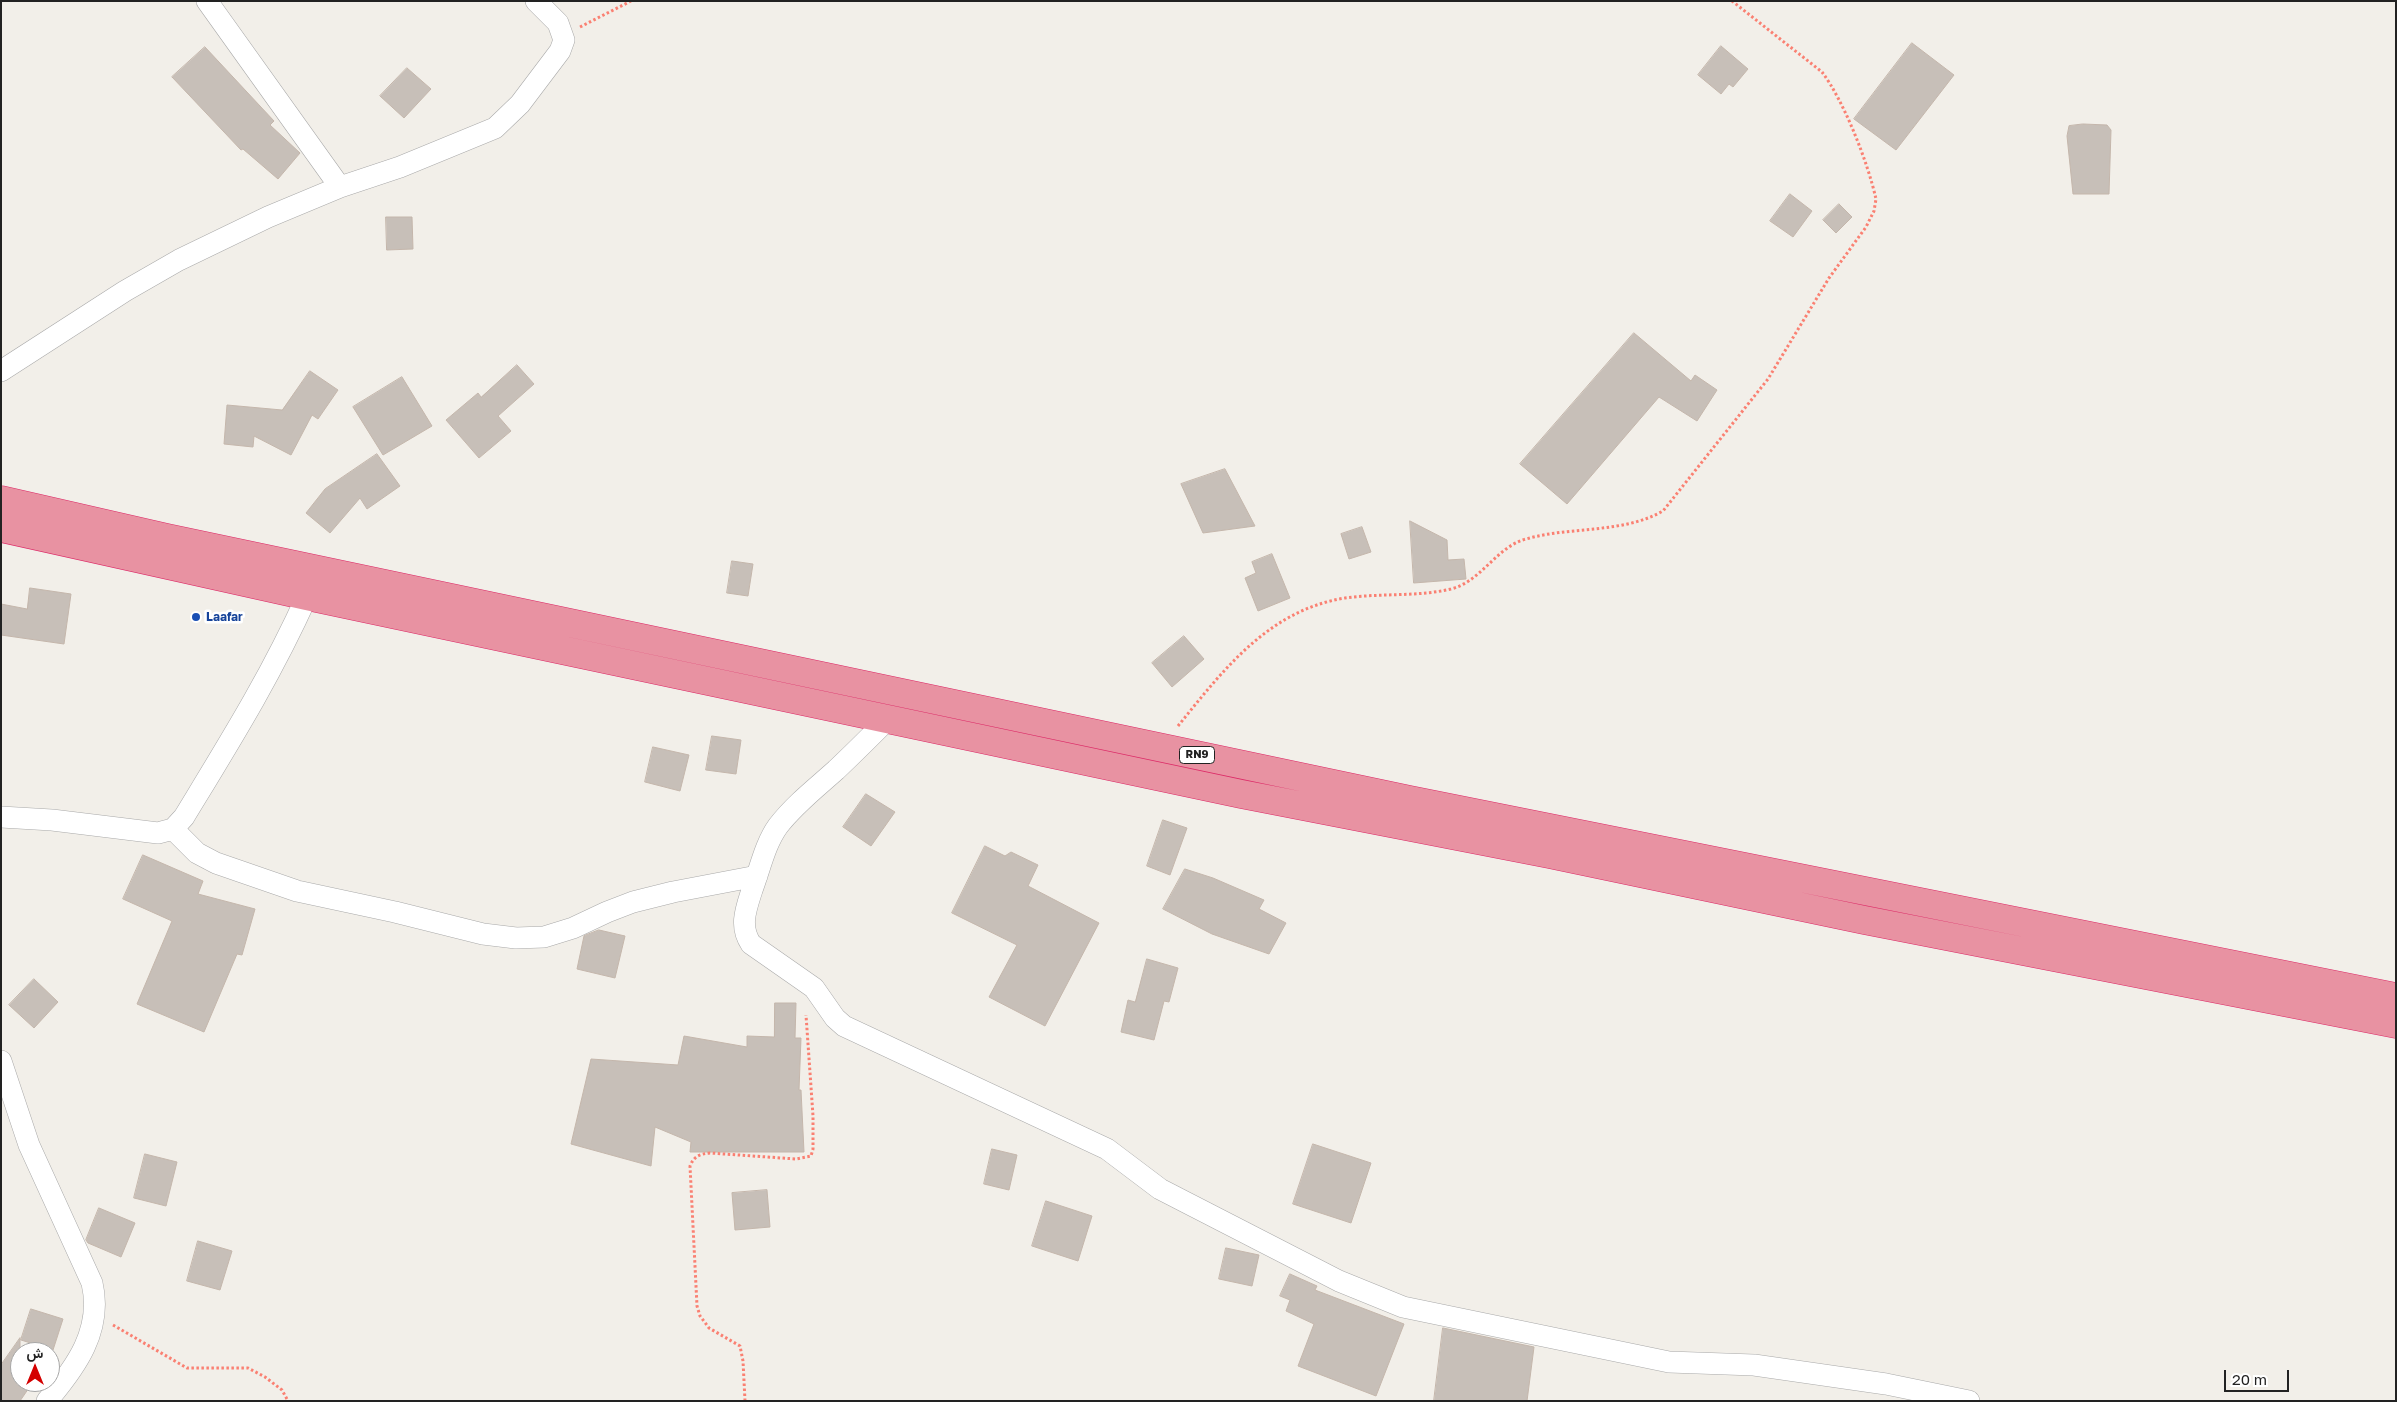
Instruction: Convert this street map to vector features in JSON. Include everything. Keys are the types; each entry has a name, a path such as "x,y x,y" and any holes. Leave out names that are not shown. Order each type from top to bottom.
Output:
{"highway":[{"name":"RN9","path":"1,500 167,538 1160,748 2396,997"},
{"name":"RN9","path":"1,528 307,596 1241,794 1549,854 1864,920 2396,1024"}],"street":[{"path":"207,1 340,187"},
{"path":"1,371 125,290 179,260 268,217 340,187 400,167 495,128 520,104 560,51 564,40 564,34 558,23 536,1"},
{"path":"1,817 52,820 158,833 173,829 184,818 257,698 276,663 307,596"},
{"path":"888,719 835,771 800,801 778,827 766,851 745,911 745,936 751,944 805,982 820,995 835,1018 844,1026 1107,1149 1160,1189 1338,1281 1403,1307 1668,1362 1762,1366 1886,1384 1968,1401"},
{"path":"173,829 197,853 216,863 297,891 395,912 483,934 516,938 544,936 573,928 633,902 673,892 757,876"},
{"path":"1,1061 29,1145 92,1283 96,1309 92,1329 83,1349 67,1377 47,1401"}],"path":[{"path":"564,34 595,21 631,1"},
{"path":"1160,748 1216,679 1240,653 1287,617 1319,604 1346,598 1450,589 1470,581 1507,548 1526,539 1650,519 1663,512 1671,503 1749,405 1768,379 1829,278 1866,226 1874,211 1876,199 1843,108 1822,72 1732,1"},
{"path":"745,1401 743,1361 740,1346 709,1328 700,1316 697,1306 688,1175 693,1159 701,1154 796,1159 811,1156 813,1148 813,1116 805,982"},
{"path":"96,1309 117,1328 187,1368 248,1368 265,1377 282,1390 288,1401"}],"building":[{"path":"1912,43 1954,75 1896,150 1854,119"},
{"path":"1721,46 1748,69 1733,87 1729,84 1721,94 1698,75"},
{"path":"205,47 274,121 270,125 300,153 278,179 243,149 241,150 172,77"},
{"path":"407,68 431,89 404,118 380,96"},
{"path":"2083,124 2107,125 2111,130 2109,194 2073,194 2067,136 2069,126"},
{"path":"1790,194 1812,211 1793,237 1770,221"},
{"path":"1839,204 1852,217 1836,233 1823,220"},
{"path":"386,217 412,217 413,249 387,250"},
{"path":"1634,333 1691,381 1695,375 1717,390 1697,421 1659,397 1567,504 1520,464"},
{"path":"517,365 534,384 498,416 511,431 479,458 446,420 478,393 481,397"},
{"path":"310,371 338,390 318,419 312,415 291,455 254,436 253,447 224,444 227,405 282,410"},
{"path":"402,377 432,426 383,455 353,407"},
{"path":"377,454 400,486 367,509 360,498 330,533 306,513 325,489"},
{"path":"1225,469 1255,526 1203,533 1181,484"},
{"path":"1410,521 1447,540 1448,560 1464,559 1466,579 1414,583"},
{"path":"1362,527 1371,552 1349,559 1341,534"},
{"path":"1272,554 1290,598 1258,611 1245,578 1256,573 1252,562"},
{"path":"732,561 753,564 748,596 727,593"},
{"path":"30,588 71,594 64,644 1,635 1,604 27,609"},
{"path":"1184,636 1204,659 1172,687 1152,663"},
{"path":"712,736 741,740 736,774 706,770"},
{"path":"653,747 689,755 680,791 645,782"},
{"path":"866,794 895,812 871,846 843,827"},
{"path":"1163,820 1187,828 1170,875 1147,866"},
{"path":"985,846 1005,856 1011,852 1038,865 1028,886 1099,923 1045,1026 989,997 1017,945 952,913"},
{"path":"143,855 203,881 198,894 255,909 242,955 237,954 204,1032 137,1004 172,921 123,899"},
{"path":"1185,869 1213,878 1264,900 1259,909 1286,923 1269,954 1212,934 1163,909"},
{"path":"599,930 625,936 615,978 577,969 584,936"},
{"path":"1147,959 1178,968 1169,1002 1164,1001 1154,1040 1121,1032 1128,1000 1135,1002"},
{"path":"34,979 58,1002 34,1028 9,1005"},
{"path":"775,1003 796,1003 795,1038 801,1038 799,1090 801,1090 804,1152 690,1152 691,1142 655,1127 651,1166 571,1144 591,1059 678,1065 684,1036 747,1047 747,1036 774,1037"},
{"path":"1313,1144 1371,1163 1351,1223 1293,1204"},
{"path":"992,1149 1017,1155 1009,1190 984,1184"},
{"path":"145,1154 177,1162 166,1206 134,1198"},
{"path":"767,1190 770,1227 735,1230 732,1193"},
{"path":"1046,1201 1092,1216 1078,1261 1032,1246"},
{"path":"99,1208 135,1223 121,1257 88,1243 86,1240"},
{"path":"198,1241 232,1251 220,1290 187,1281"},
{"path":"1226,1248 1259,1255 1252,1286 1219,1279"},
{"path":"1290,1274 1317,1286 1315,1290 1404,1324 1376,1396 1298,1366 1314,1324 1286,1311 1290,1300 1280,1296"},
{"path":"31,1309 63,1319 56,1342 27,1342 21,1340"},
{"path":"1443,1328 1534,1347 1527,1401 1434,1401"},
{"path":"10,1352 10,1392 26,1392 20,1401 1,1401 1,1365"}],"place":[{"name":"Laafar","path":"196,617"}]}
